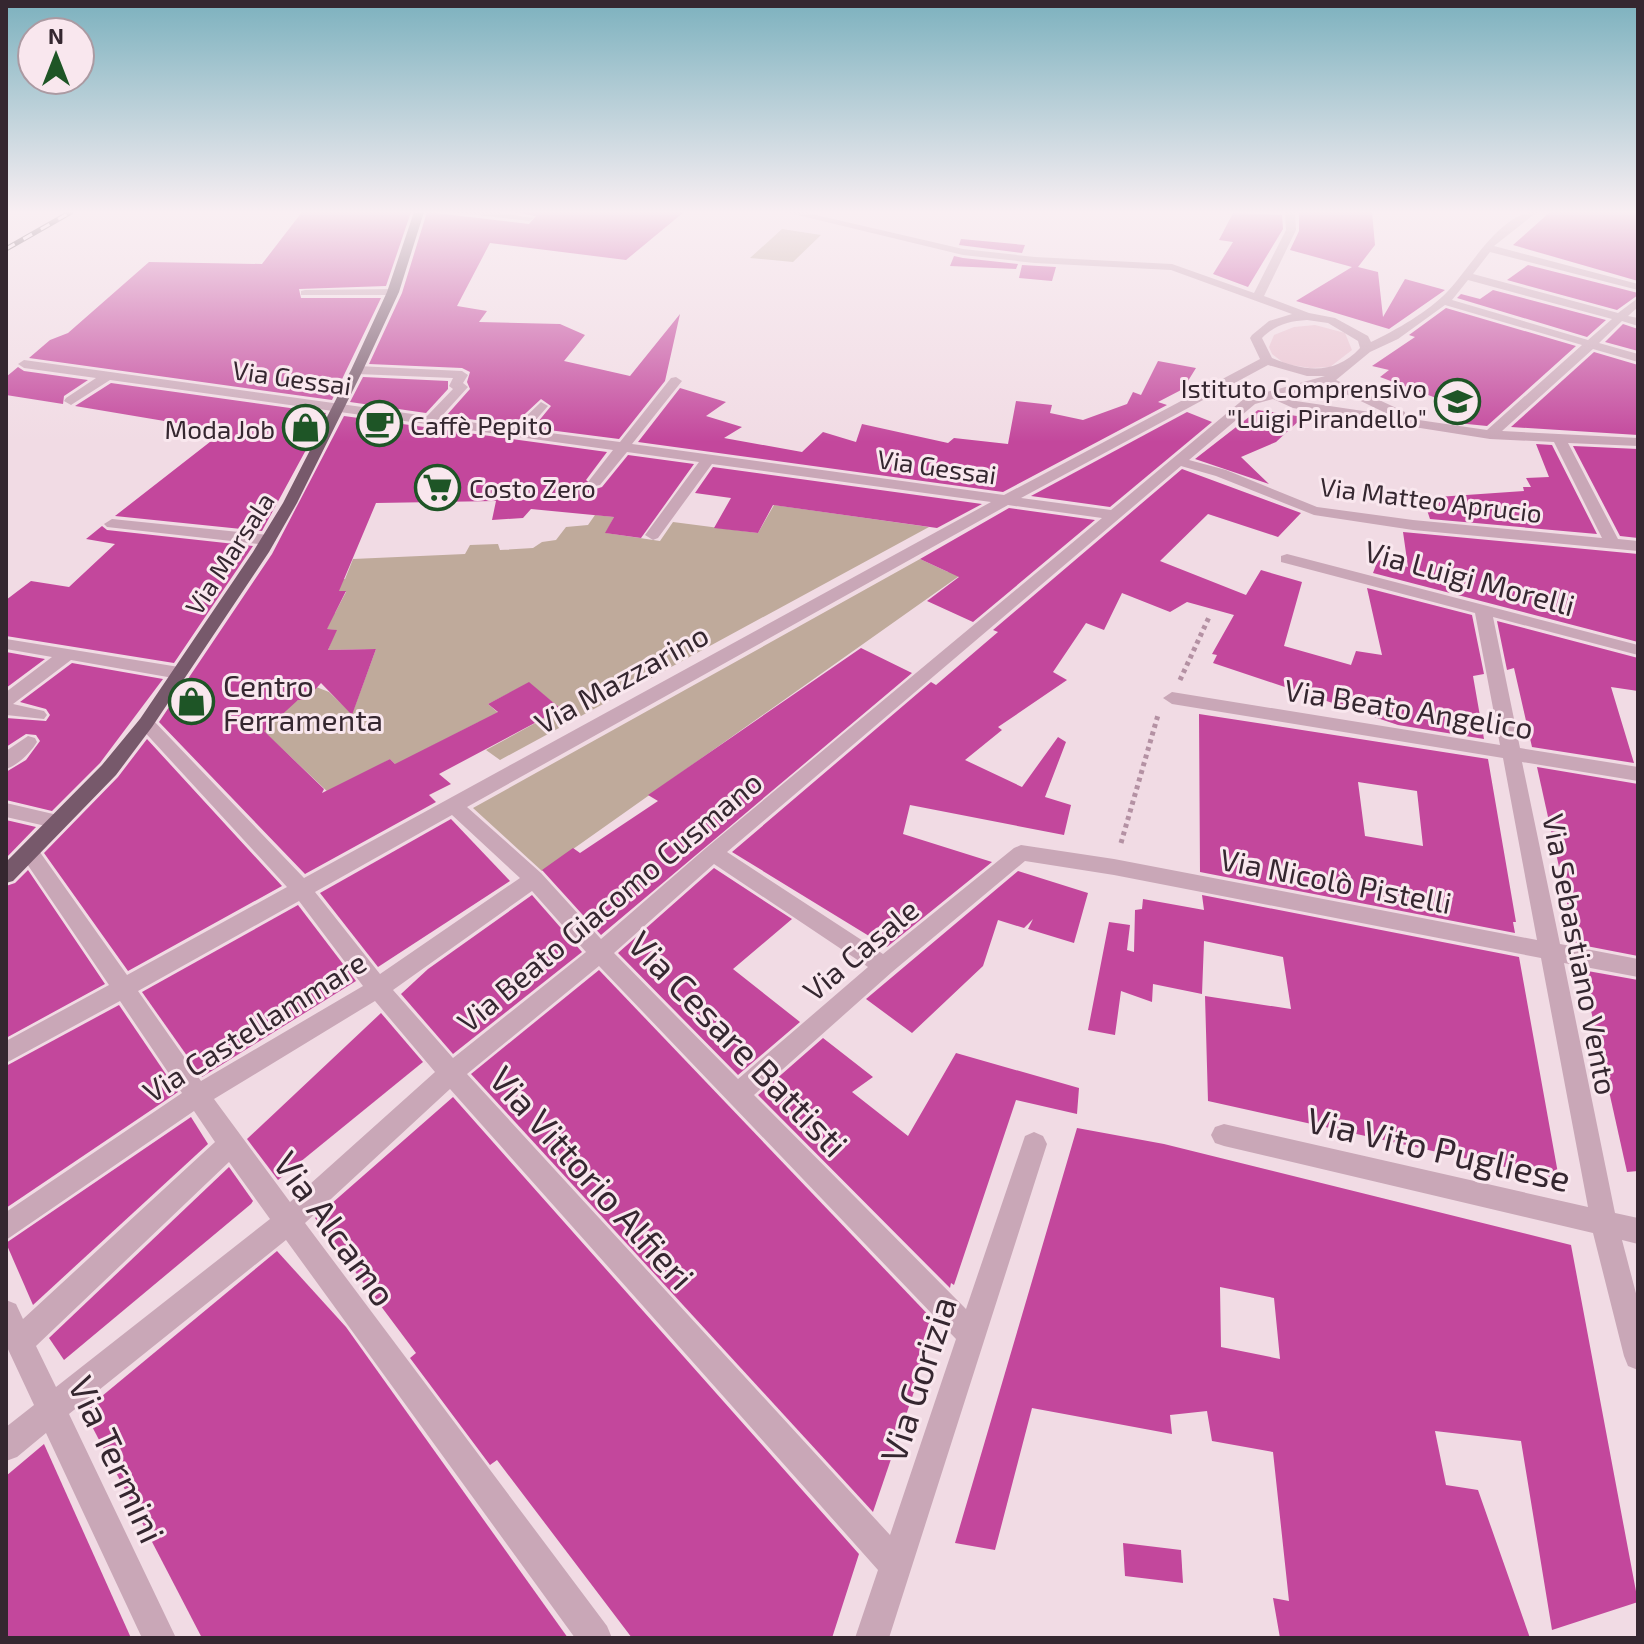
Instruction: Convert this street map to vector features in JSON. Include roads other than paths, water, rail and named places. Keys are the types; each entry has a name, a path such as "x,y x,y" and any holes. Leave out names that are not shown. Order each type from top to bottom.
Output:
{"main road":[{"name":"Via Marsala","path":"6,875 109,770 146,723 268,540 357,370 394,289"}],"street":[{"path":"1230,289 1354,330 1394,336"},
{"path":"1257,299 1262,289"},
{"path":"1273,394 1332,376 1357,361 1366,349 1394,336 1443,301 1454,289"},
{"path":"1513,289 1638,322"},
{"path":"305,293 393,292"},
{"path":"1443,301 1638,358"},
{"path":"1490,435 1638,301"},
{"path":"1307,316 1286,318 1268,324 1261,331 1256,338 1267,360 1301,373 1332,376 1425,426"},
{"path":"1354,330 1364,339 1366,349"},
{"name":"Via Mazzarino","path":"6,1053 1007,500 1267,360"},
{"name":"Via Gessai","path":"24,364 1113,515"},
{"path":"1273,394 1284,368"},
{"path":"357,370 462,375 455,386 462,387 430,421"},
{"path":"71,401 107,376"},
{"path":"595,482 676,381"},
{"path":"1273,394 1293,404 1490,435 1638,442"},
{"name":"Via Beato Giacomo Cusmano","path":"6,1446 287,1222 451,1073 600,953 713,853 1250,401 1273,394"},
{"path":"517,433 541,406"},
{"path":"1559,439 1612,543"},
{"path":"653,535 708,459"},
{"name":"Via Matteo Aprucio","path":"1178,461 1221,473 1314,511 1413,525 1638,546"},
{"path":"112,524 268,540"},
{"name":"Via Luigi Morelli","path":"1287,559 1638,650"},
{"name":"Via Sebastiano Vento","path":"1483,610 1604,1223 1638,1356"},
{"path":"6,644 179,673"},
{"path":"6,701 65,656"},
{"name":"Via Beato Angelico","path":"1172,698 1638,774"},
{"path":"6,709 38,715"},
{"name":"Via Vittorio Alfieri","path":"146,723 302,890 378,988 451,1073 896,1566"},
{"path":"6,762 28,742"},
{"name":"Via Cesare Battisti","path":"453,805 534,879 600,953 971,1335"},
{"path":"6,810 59,822"},
{"name":"Via Alcamo","path":"30,853 287,1222 595,1638"},
{"path":"713,853 884,966"},
{"name":"Via Nicolò Pistelli","path":"1021,853 1114,867 1638,968"},
{"name":"Via Casale","path":"739,1093 884,966 1021,853"},
{"name":"Via Castellammare","path":"6,1227 197,1096 378,988 534,879"},
{"name":"Via Vito Pugliese","path":"1224,1135 1638,1231"},
{"path":"19,1342 231,1144"},
{"name":"Via Gorizia","path":"872,1638 1034,1144"},
{"name":"Via Termini","path":"6,1314 159,1638"}],"place":[{"name":"Istituto Comprensivo \"Luigi Pirandello\"","path":"1458,402"},
{"name":"Caffè Pepito","path":"379,424"},
{"name":"Moda Job","path":"306,428"},
{"name":"Costo Zero","path":"438,487"},
{"name":"Centro Ferramenta","path":"192,702"}]}
